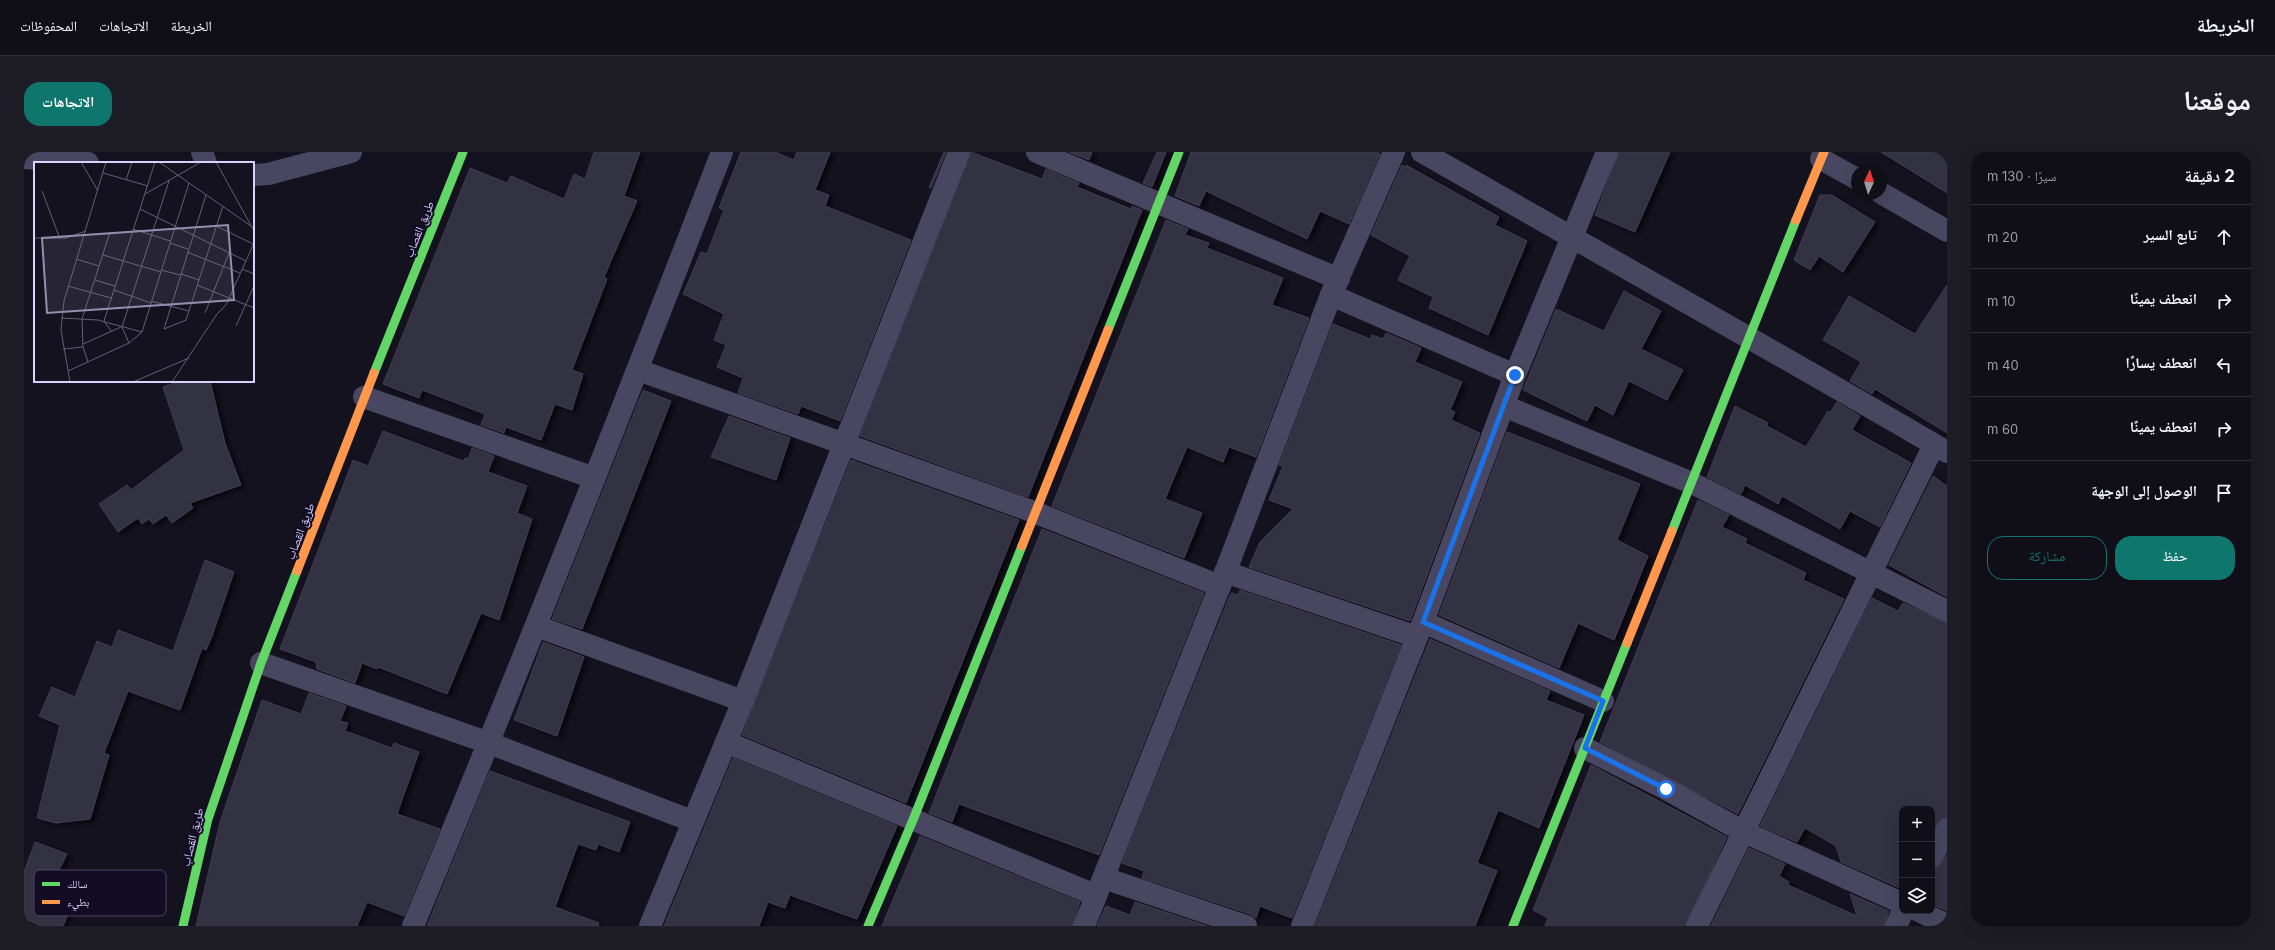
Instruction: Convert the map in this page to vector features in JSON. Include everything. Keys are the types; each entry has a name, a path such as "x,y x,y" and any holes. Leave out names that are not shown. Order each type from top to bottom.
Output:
{"street":[{"path":"202,152 206,162"},
{"path":"254,175 268,174 351,152"},
{"name":"طريق القصاب","path":"183,926 208,819 261,664 364,397 463,152"},
{"path":"413,926 536,626 638,370 722,152"},
{"path":"650,926 692,821 743,701 959,152"},
{"path":"1037,152 1159,204 1335,287 1515,375"},
{"path":"868,926 913,820 1034,512 1180,152"},
{"path":"1084,926 1223,579 1335,287 1394,152"},
{"path":"1422,152 1750,337 1838,390 1941,448 1871,571 1697,926"},
{"path":"1302,926 1420,629 1515,375 1607,152"},
{"path":"1513,926 1823,156 1851,175"},
{"path":"24,158 75,162"},
{"path":"1887,196 1947,231"},
{"path":"638,370 1223,579 1420,629 1603,701"},
{"path":"364,397 594,478"},
{"path":"1504,406 1692,483 1871,571 1947,611"},
{"path":"536,626 743,701"},
{"path":"261,664 489,743 692,821"},
{"path":"726,742 913,820 1100,886 1246,926"},
{"path":"1585,748 1666,789 1744,832 1899,902"},
{"path":"1935,851 1947,829"},
{"path":"1896,926 1902,914"},
{"path":"1925,914 1947,925"}],"building":[{"path":"594,152 640,152 624,196 637,201 604,277 607,279 572,370 583,374 572,410 555,404 541,440 506,427 504,433 481,425 485,414 422,390 419,398 383,384 470,168 507,183 511,176 564,199 574,174 585,179"},
{"path":"741,152 775,152 794,160 797,152 830,152 815,190 829,195 825,206 911,240 840,421 801,406 798,414 738,393 743,378 717,367 726,345 714,340 724,314 683,294 701,252 707,254 724,210 719,208"},
{"path":"944,152 946,152 931,188 929,187"},
{"path":"971,152 1042,179 1046,169 1079,183 1077,187 1131,209 1132,206 1142,210 1028,497 860,436"},
{"path":"1069,152 1092,152 1089,160"},
{"path":"1157,152 1166,152 1152,187 1143,183"},
{"path":"1191,152 1377,152 1380,154 1349,224 1320,211 1307,239 1206,191 1199,206 1175,196"},
{"path":"1619,152 1670,152 1635,232 1595,215"},
{"path":"1881,152 1947,152 1947,193"},
{"path":"1402,165 1405,167 1406,165 1499,217 1495,225 1527,241 1488,335 1429,308 1433,297 1398,280 1410,256 1371,235"},
{"path":"1820,195 1832,195 1875,222 1843,272 1819,256 1810,270 1794,260"},
{"path":"1166,220 1188,229 1185,235 1209,243 1207,248 1283,278 1272,305 1309,318 1256,457 1229,447 1223,462 1187,447 1165,499 1202,513 1184,558 1052,506"},
{"path":"1947,285 1947,433 1875,389 1872,394 1850,381 1861,362 1823,340 1849,296 1915,334"},
{"path":"1624,291 1661,311 1641,349 1683,370 1667,400 1629,381 1613,415 1595,405 1587,421 1523,390 1556,309 1604,331"},
{"path":"1333,324 1370,339 1372,335 1383,339 1386,333 1421,348 1415,362 1462,382 1450,410 1455,412 1451,420 1480,433 1410,621 1249,567 1260,542 1293,509 1269,500 1283,466 1279,465"},
{"path":"177,382 210,382 225,443 241,485 190,503 193,508 172,523 166,515 153,524 149,519 142,524 138,518 118,532 99,504 127,485 131,490 184,450 163,387"},
{"path":"643,390 671,401 582,629 552,619"},
{"path":"1837,402 1860,416 1852,430 1911,463 1880,527 1850,511 1840,529 1782,496 1778,504 1745,485 1741,494 1707,477 1735,406 1768,423 1767,426 1806,447 1828,411 1830,413"},
{"path":"729,416 790,438 776,480 711,457"},
{"path":"383,431 463,461 465,458 468,459 472,448 494,456 488,472 527,486 517,513 532,519 499,620 481,613 447,694 378,667 377,669 362,663 355,683 317,669 316,662 280,649 353,460 368,466"},
{"path":"1507,432 1640,484 1617,540 1648,556 1614,640 1578,623 1559,668 1439,615"},
{"path":"851,460 1019,520 906,803 742,735"},
{"path":"1933,476 1947,486 1947,597 1889,565"},
{"path":"1698,500 1729,515 1722,527 1747,539 1745,543 1806,573 1803,580 1844,599 1738,814 1600,742"},
{"path":"1042,529 1204,593 1099,855 959,804 952,822 929,813"},
{"path":"205,560 234,572 212,636 206,650 202,648 180,710 128,691 104,753 109,755 90,819 56,823 37,818 60,725 39,716 52,687 75,697 97,641 112,647 118,630 173,651"},
{"path":"1240,590 1401,645 1292,918 1260,906 1256,918 1250,914 1142,878 1144,871 1122,863 1231,593 1238,595"},
{"path":"1872,598 1898,611 1903,603 1947,623 1947,817 1940,819 1935,826 1935,806 1899,806 1899,888 1841,862 1836,846 1805,828 1797,842 1760,826"},
{"path":"1430,639 1550,691 1546,700 1584,715 1539,828 1498,810 1477,863 1497,871 1475,926 1315,926"},
{"path":"543,642 584,657 557,736 514,720"},
{"path":"309,693 346,706 340,721 348,723 345,731 392,748 394,743 419,752 397,814 440,829 404,916 367,902 357,926 196,926 220,822 262,700 301,714"},
{"path":"733,758 897,826 857,919 790,895 785,908 768,902 759,926 664,926"},
{"path":"1591,765 1727,837 1685,926 1545,926 1548,918 1533,910"},
{"path":"490,771 630,822 619,852 598,844 596,850 578,844 555,907 599,923 598,926 427,926"},
{"path":"920,836 1080,902 1072,926 882,926"},
{"path":"35,842 67,854 59,870 34,870 34,916 67,916 63,926 40,926 24,918 24,872"},
{"path":"1749,848 1785,864 1779,876 1789,882 1788,885 1857,916 1850,894 1889,911 1884,926 1711,926"},
{"path":"1947,855 1947,911 1935,905 1935,868 1939,867"},
{"path":"1135,902 1207,926 1097,926 1106,906 1130,915"}],"traffic: fast":[{"path":"374,373 463,152"},
{"path":"1108,330 1179,152"},
{"path":"1672,531 1796,220"},
{"path":"868,926 913,820 1022,546"},
{"path":"183,926 208,819 261,663 297,571"},
{"path":"1513,926 1627,643"}],"traffic: slow":[{"path":"1796,220 1824,152"},
{"path":"1022,546 1108,330"},
{"path":"297,571 374,373"},
{"path":"1627,643 1672,531"}],"route":[{"path":"1515,375 1423,622 1603,701 1585,748 1666,789"}]}
